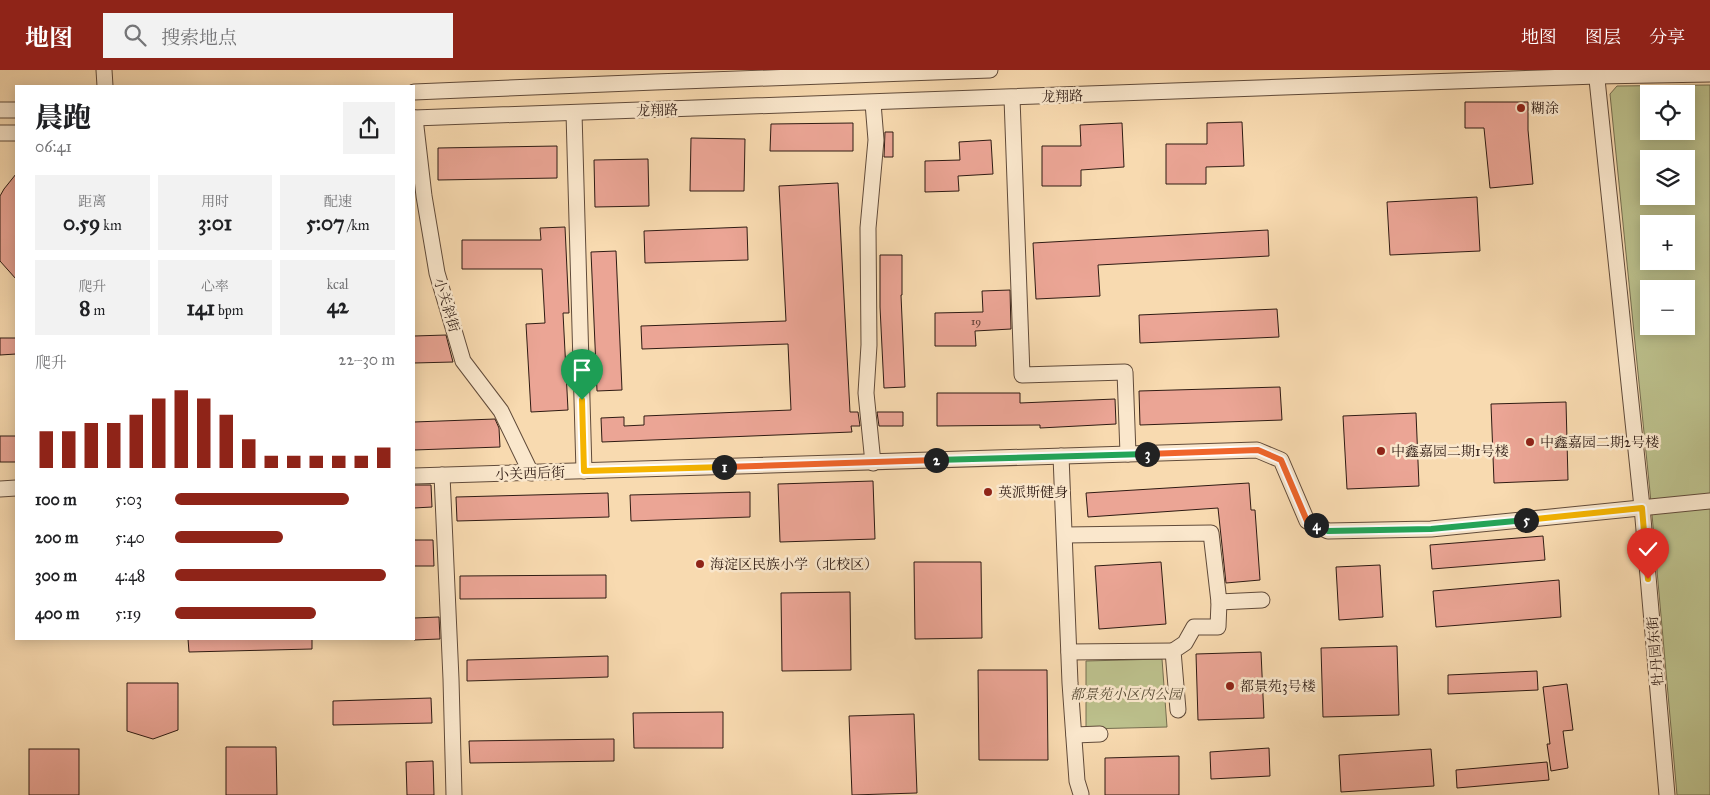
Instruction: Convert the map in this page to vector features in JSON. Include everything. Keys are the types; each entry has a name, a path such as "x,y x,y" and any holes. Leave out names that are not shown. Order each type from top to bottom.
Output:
{"street":[{"path":"104,70 105,85"},
{"name":"龙翔路","path":"415,92 654,76 990,70"},
{"name":"龙翔路","path":"415,118 1012,98 1596,73 1710,74"},
{"name":"牡丹园东街","path":"1596,73 1642,508 1667,795"},
{"path":"1012,98 1022,375 1125,372 1128,454"},
{"path":"873,103 876,140 868,228 869,344 866,392 873,463"},
{"path":"0,110 15,110"},
{"path":"574,113 584,471"},
{"name":"小关斜街","path":"415,126 437,273 464,360 501,411 530,473"},
{"path":"0,133 15,133"},
{"name":"小关西后街","path":"415,476 1258,450 1281,460 1307,521 1328,531 1431,529 1710,501"},
{"path":"1061,456 1069,652 1077,781 1081,794"},
{"path":"442,475 454,795"},
{"path":"0,489 15,488"},
{"path":"1065,535 1211,533 1219,602 1218,627 1194,627 1185,643 1172,651 1069,652"},
{"path":"1219,602 1262,600"},
{"path":"1172,651 1178,710"},
{"path":"1074,735 1100,734"}],"green space":[{"path":"1695,85 1710,85 1710,795 1677,795 1650,492 1610,94 1617,86 1640,86 1640,140 1695,140"},
{"name":"都景苑小区内公园","path":"1162,659 1167,727 1086,729 1086,661"}],"building":[{"path":"1465,102 1528,102 1528,130 1533,184 1490,188 1484,128 1465,128"},
{"path":"1242,122 1244,166 1206,167 1206,184 1166,184 1166,144 1207,144 1207,123"},
{"path":"853,123 853,151 770,151 771,124"},
{"path":"1122,123 1124,167 1081,170 1081,186 1042,186 1042,146 1081,146 1080,125"},
{"path":"885,132 893,132 893,157 884,157"},
{"path":"691,138 745,139 744,191 690,191"},
{"path":"991,140 993,174 958,176 959,191 925,192 925,161 960,160 959,142"},
{"path":"557,146 557,178 438,180 438,148"},
{"path":"648,159 649,206 595,207 594,160"},
{"path":"15,175 15,278 0,261 0,196"},
{"path":"838,183 850,412 858,412 860,426 851,426 852,432 602,442 601,418 624,417 624,426 644,425 644,416 791,410 788,344 642,349 641,326 786,321 779,186"},
{"path":"1477,197 1480,251 1390,255 1387,202"},
{"path":"565,227 569,313 563,313 568,410 531,412 526,324 545,323 542,269 462,269 462,240 541,240 540,228"},
{"path":"747,227 748,260 645,263 644,231"},
{"path":"1268,230 1269,256 1098,265 1100,296 1036,299 1033,243"},
{"path":"616,251 622,390 597,391 591,252"},
{"path":"880,255 902,255 901,295 905,387 884,388 880,307"},
{"path":"1010,290 1011,329 975,331 976,346 935,346 935,313 983,312 982,291"},
{"path":"1277,309 1279,337 1140,343 1139,315"},
{"path":"446,335 453,362 415,363 415,336"},
{"path":"0,338 15,338 15,354 0,355"},
{"path":"1280,387 1282,420 1140,425 1139,391"},
{"path":"937,393 1020,393 1020,403 1115,399 1116,424 1040,428 1040,425 937,426"},
{"name":"中鑫嘉园二期2号楼","path":"1566,402 1568,480 1494,483 1491,404"},
{"path":"877,412 903,412 903,426 879,426"},
{"name":"中鑫嘉园二期1号楼","path":"1416,413 1419,486 1347,489 1343,416"},
{"path":"495,419 499,428 500,447 415,450 415,422"},
{"path":"0,436 15,436 15,462 0,462"},
{"path":"873,481 875,539 780,542 778,484"},
{"path":"1249,483 1251,510 1255,510 1260,580 1226,583 1218,508 1088,517 1086,493"},
{"path":"415,485 431,485 432,507 415,508"},
{"path":"750,492 750,517 631,521 630,495"},
{"path":"608,493 609,517 457,521 456,497"},
{"path":"1543,536 1545,560 1432,569 1430,545"},
{"path":"415,540 433,540 434,566 415,566"},
{"path":"914,562 981,562 982,638 915,639"},
{"path":"1161,562 1166,624 1099,629 1095,566"},
{"path":"1380,565 1383,617 1339,620 1336,567"},
{"path":"606,575 606,598 460,599 460,576"},
{"path":"1559,580 1561,617 1436,627 1433,591"},
{"path":"850,592 851,670 782,671 781,593"},
{"path":"439,617 440,639 415,640 415,618"},
{"path":"188,640 312,640 312,649 189,652"},
{"path":"1397,646 1399,715 1323,717 1321,648"},
{"name":"都景苑3号楼","path":"1261,652 1264,718 1198,720 1196,654"},
{"path":"608,656 608,677 467,681 467,660"},
{"path":"978,670 1047,670 1048,760 979,760"},
{"path":"1537,671 1538,690 1448,694 1448,675"},
{"path":"127,683 178,683 178,730 153,739 127,731"},
{"path":"1567,684 1573,730 1563,731 1568,768 1551,771 1547,744 1550,744 1543,687"},
{"path":"431,698 432,723 333,725 333,701"},
{"path":"723,712 723,748 634,748 633,713"},
{"path":"914,714 917,793 852,795 849,716"},
{"path":"614,739 614,761 470,763 469,741"},
{"path":"226,747 276,747 277,795 226,795"},
{"path":"1269,748 1270,776 1211,779 1210,752"},
{"path":"29,749 79,749 79,795 29,795"},
{"path":"1431,749 1434,786 1341,792 1339,755"},
{"path":"1179,756 1179,795 1105,795 1105,758"},
{"path":"433,761 434,795 407,795 406,762"},
{"path":"1547,762 1549,780 1457,788 1456,770"}],"place":[{"name":"糊涂","path":"1521,108"},
{"name":"中鑫嘉园二期2号楼","path":"1530,442"},
{"name":"中鑫嘉园二期1号楼","path":"1381,451"},
{"name":"英派斯健身","path":"988,492"},
{"name":"海淀区民族小学（北校区）","path":"700,564"},
{"name":"都景苑3号楼","path":"1230,686"}],"route":[{"path":"582,400 584,471 1258,450 1281,460 1307,521 1328,531 1431,529 1642,508 1648,579"}]}
